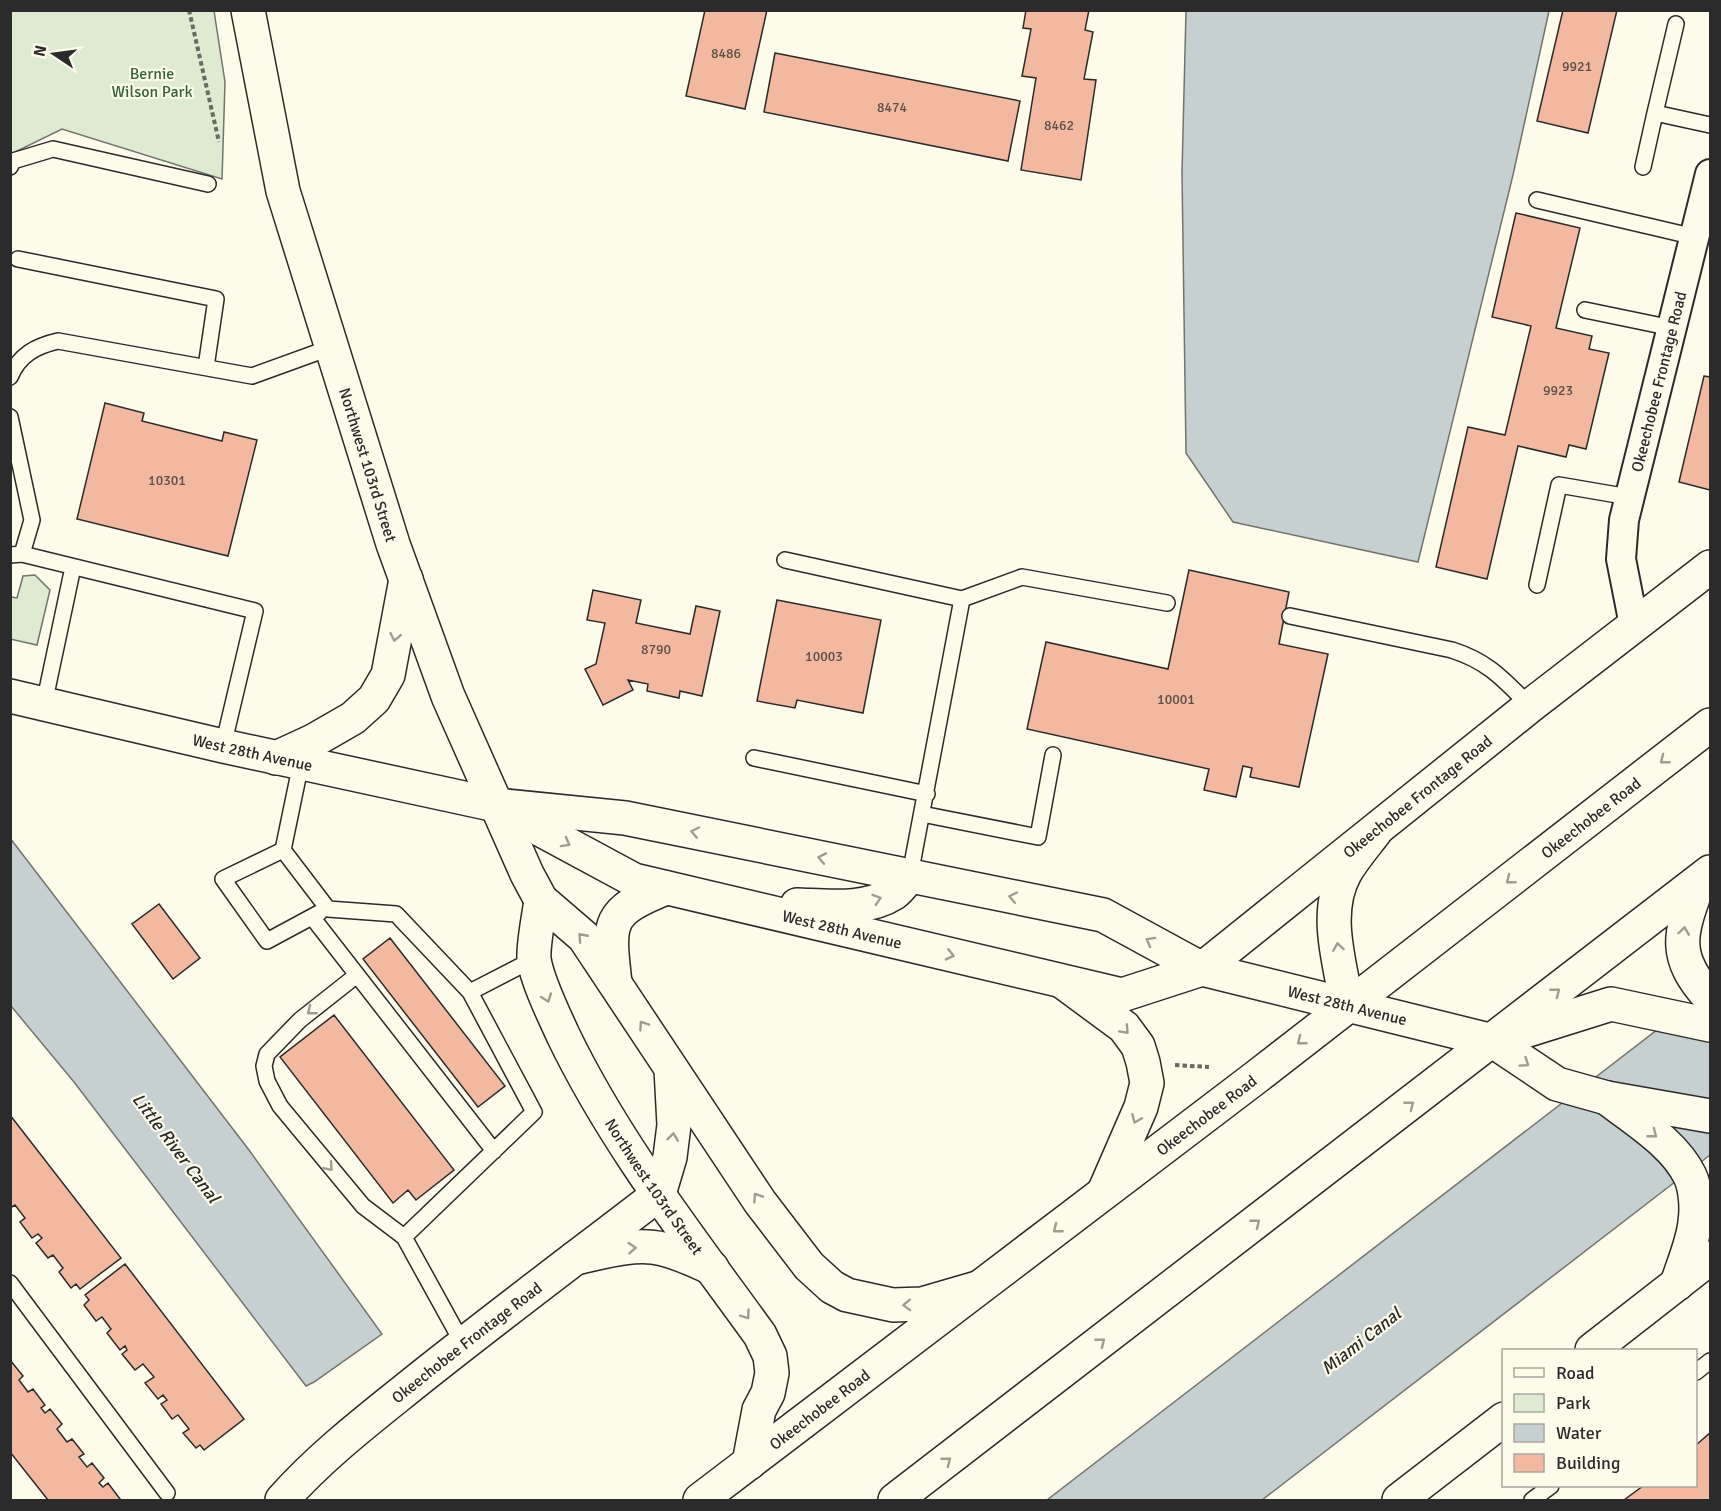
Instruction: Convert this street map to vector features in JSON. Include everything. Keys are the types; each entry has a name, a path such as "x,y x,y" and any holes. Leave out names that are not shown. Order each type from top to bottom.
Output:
{"main road":[{"name":"Northwest 103rd Street","path":"248,10 283,191 393,544 448,696 526,874 541,900 584,937 760,1202 809,1266 832,1287 847,1295 893,1305 922,1304 983,1286"},
{"name":"Okeechobee Frontage Road","path":"1202,969 1530,706 1710,567"},
{"path":"289,760 314,741 353,718 374,699 388,675 406,579"},
{"name":"West 28th Avenue","path":"10,696 223,746 496,805 625,818 1103,915 1202,969 1493,1041 1557,1084 1607,1098 1710,1116"},
{"name":"Okeechobee Road","path":"700,1500 983,1286 1710,725"},
{"name":"West 28th Avenue","path":"496,805 634,880 1063,982 1122,995 1202,969"},
{"path":"1347,1005 1334,925 1335,904 1345,873 1375,832"},
{"path":"735,904 852,906 894,893 910,876"},
{"path":"1703,989 1684,961 1682,943 1685,919 1705,877"},
{"path":"895,1500 1705,877"},
{"path":"615,983 610,939 613,926 620,913 637,900 666,888"},
{"name":"Northwest 103rd Street","path":"541,900 534,959 548,1003 576,1062 614,1128 760,1335 770,1356 772,1373 768,1393 759,1410 749,1462"},
{"path":"1063,982 1124,1027 1138,1046 1147,1083 1141,1107 1103,1193"},
{"path":"1493,1041 1611,1004 1710,1025"},
{"path":"659,1194 670,1157 674,1125 671,1067"},
{"path":"1607,1098 1668,1146 1691,1177 1696,1203 1696,1221 1677,1284"},
{"name":"Okeechobee Frontage Road","path":"282,1500 307,1471 463,1344 659,1194"},
{"path":"575,1258 638,1247 662,1249 712,1268"},
{"path":"1593,1349 1710,1258"},
{"path":"1400,1500 1502,1420"}],"street":[{"name":"Okeechobee Frontage Road","path":"1634,625 1621,559 1624,520 1710,174"}],"lane":[{"path":"1643,167 1676,24"},
{"path":"1655,113 1710,125"},
{"path":"10,167 13,161 53,149 208,184"},
{"path":"1537,200 1695,237"},
{"path":"18,259 216,299 206,367"},
{"path":"1585,310 1672,328"},
{"path":"10,377 25,355 40,345 58,341 252,376 332,347"},
{"path":"10,417 32,520 16,554 255,611 223,746"},
{"path":"1537,585 1559,485 1629,497"},
{"path":"785,560 962,599 1022,578 1167,603"},
{"path":"44,704 73,567"},
{"path":"910,876 962,599"},
{"path":"1290,616 1468,655 1497,673 1530,706"},
{"path":"922,814 1038,837 1053,755"},
{"path":"754,758 927,794"},
{"path":"289,760 283,850 328,909"},
{"path":"283,850 223,879 267,941 328,909 396,914 470,992 534,1112 404,1238"},
{"path":"312,917 494,1151"},
{"path":"470,992 534,959"},
{"path":"357,975 300,1020 267,1054 264,1066 267,1080 280,1106 363,1206 404,1238 463,1344"},
{"path":"10,1283 167,1494"},
{"path":"1697,1371 1710,1361"},
{"path":"1532,1500 1548,1487"}],"path":[{"path":"189,10 219,142"},
{"path":"1166,1064 1209,1067"}],"green space":[{"name":"Bernie Wilson Park","path":"11,10 214,11 225,82 222,179 62,129 11,154"},
{"path":"35,575 50,590 37,645 10,639 11,597 17,598 23,576"}],"water":[{"path":"1186,11 1549,11 1513,175 1418,562 1233,522 1186,453 1182,173"},
{"name":"Little River Canal","path":"10,838 249,1150 382,1334 314,1382 306,1386 74,1082 11,1006"},
{"name":"Miami Canal","path":"1710,989 1710,1155 1262,1500 1047,1500"}],"building":[{"path":"705,10 767,10 745,109 686,96"},
{"path":"1026,10 1089,10 1085,30 1093,32 1084,79 1096,80 1081,180 1021,170 1036,78 1022,76 1031,29 1023,28"},
{"path":"1563,10 1617,10 1588,133 1537,121"},
{"path":"775,53 1020,101 1008,161 764,112"},
{"path":"1516,213 1580,228 1556,328 1592,336 1589,349 1609,353 1586,449 1569,445 1566,457 1518,446 1487,579 1436,567 1468,427 1505,435 1531,326 1492,317"},
{"path":"1704,376 1710,377 1710,490 1679,482"},
{"path":"105,403 144,413 142,421 222,441 224,432 257,440 228,556 77,519"},
{"path":"1189,570 1289,592 1279,644 1328,654 1299,787 1250,777 1252,768 1243,766 1236,797 1204,790 1209,769 1027,729 1046,642 1168,669"},
{"path":"593,590 641,600 636,623 690,634 696,606 720,611 702,696 680,691 679,698 647,691 648,684 628,680 633,690 603,705 585,669 596,664 605,623 587,620"},
{"path":"777,600 881,620 863,713 797,700 795,708 757,701"},
{"path":"159,904 200,958 173,979 132,924"},
{"path":"390,938 505,1086 478,1107 363,959"},
{"path":"334,1015 454,1170 416,1200 408,1190 393,1203 280,1057"},
{"path":"10,1115 121,1258 80,1289 76,1284 71,1288 59,1272 63,1268 53,1255 48,1258 36,1243 42,1238 38,1234 32,1238 20,1222 25,1218 15,1205 10,1208"},
{"path":"125,1264 244,1419 204,1450 200,1445 196,1448 183,1433 189,1429 178,1415 172,1419 161,1404 167,1400 163,1395 158,1399 145,1383 154,1377 143,1364 135,1370 122,1354 127,1350 125,1346 120,1350 107,1333 111,1329 102,1317 96,1321 84,1305 89,1300 85,1295"},
{"path":"10,1360 23,1376 19,1380 28,1392 33,1389 45,1405 41,1408 45,1413 50,1409 62,1424 57,1429 67,1442 72,1439 84,1454 79,1457 87,1467 92,1463 104,1478 99,1483 103,1487 108,1483 119,1500 48,1500 10,1452"},
{"path":"1710,1433 1710,1500 1624,1500 1642,1487 1697,1487 1697,1444"}]}
